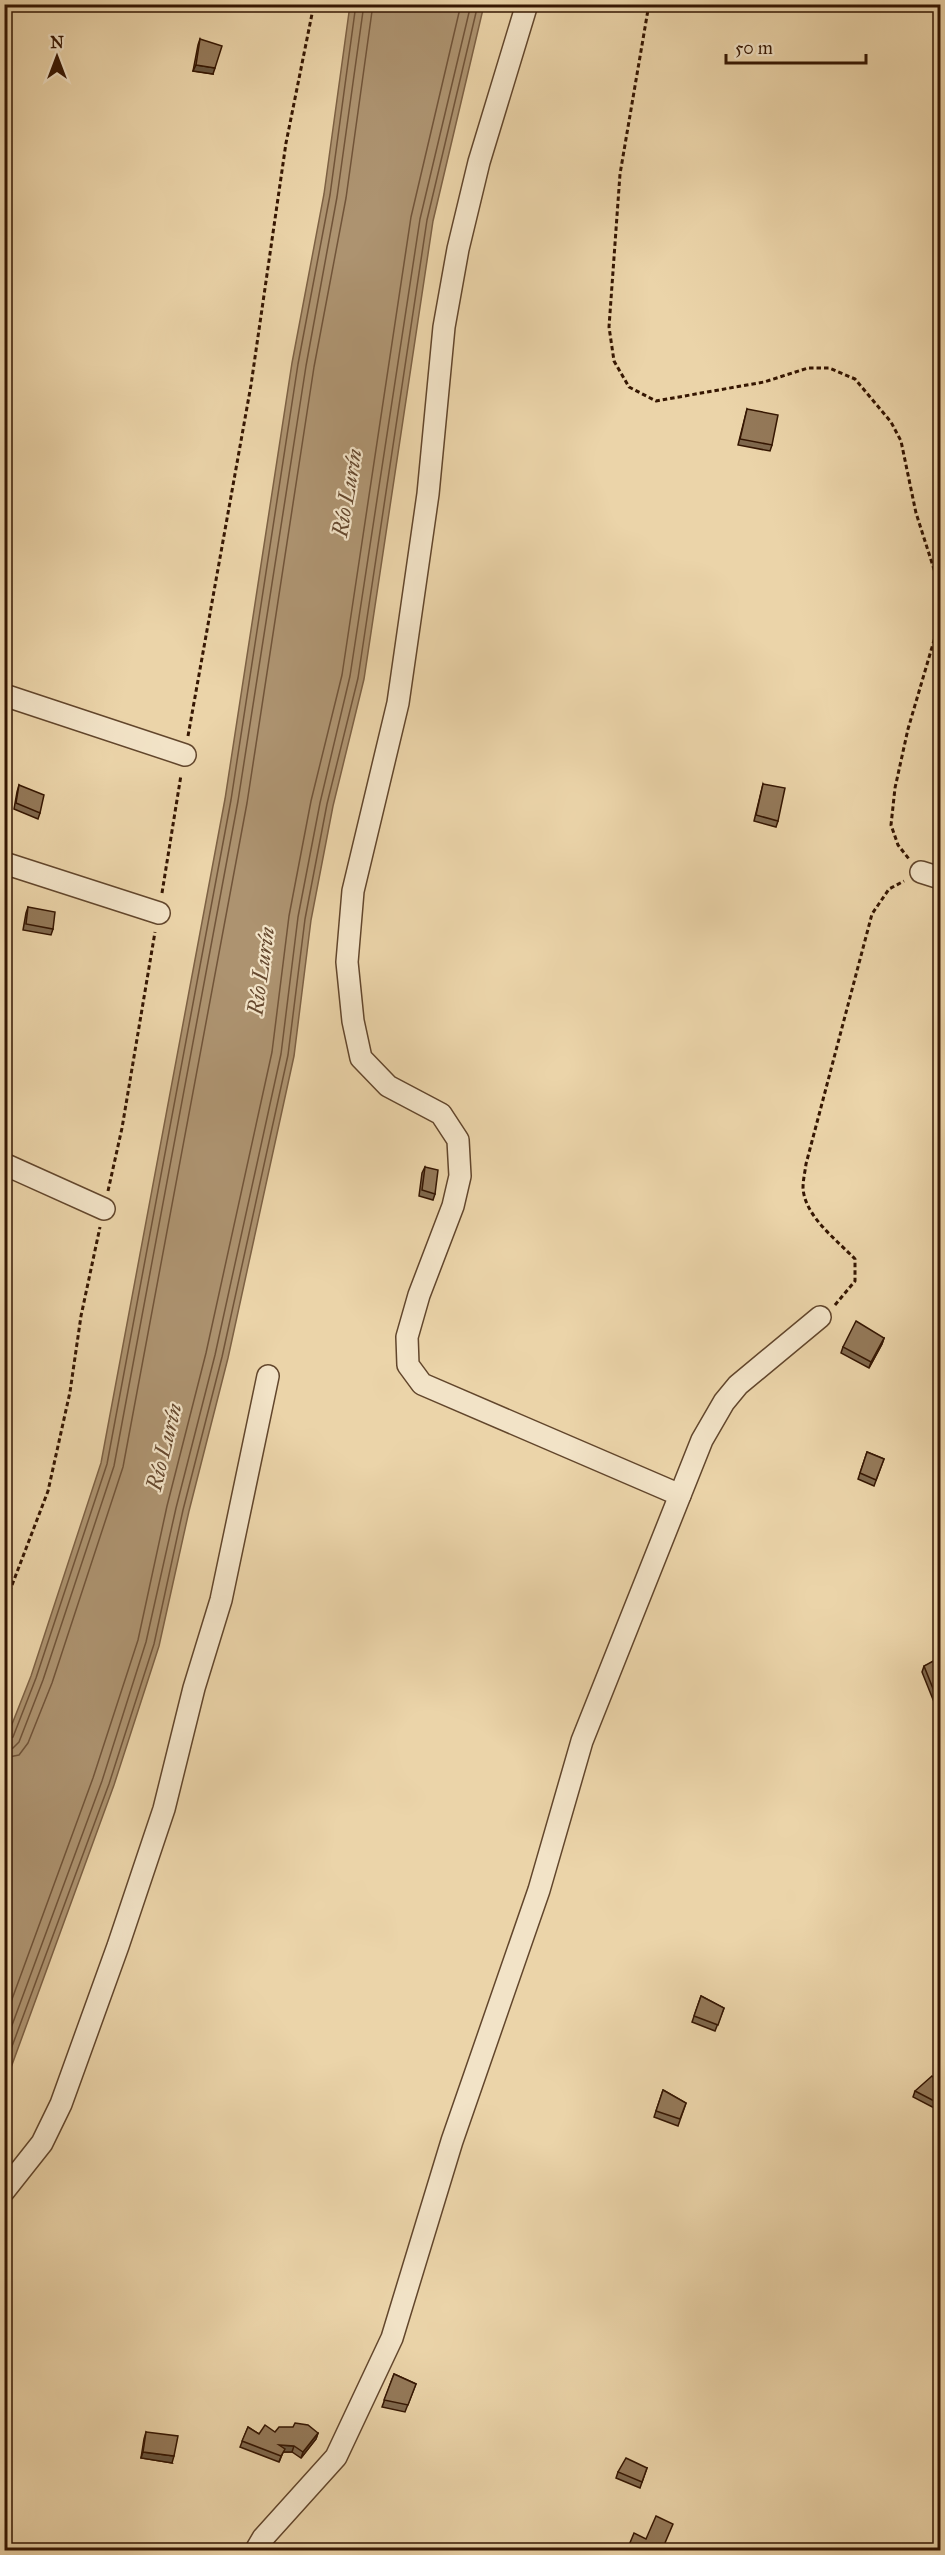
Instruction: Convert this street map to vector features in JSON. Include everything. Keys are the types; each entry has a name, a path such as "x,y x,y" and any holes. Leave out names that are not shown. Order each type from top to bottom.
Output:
{"street":[{"path":"527,4 479,162 458,249 444,327 428,494 398,703 353,891 347,962 353,1021 361,1059 388,1086 441,1114 458,1140 460,1176 453,1206 419,1295 407,1337 408,1365 422,1384 680,1495"},
{"path":"4,695 184,755"},
{"path":"4,862 159,913"},
{"path":"4,1164 104,1209"},
{"path":"256,2550 336,2457 392,2338 452,2141 539,1890 582,1741 702,1440 724,1402 738,1385 820,1317"},
{"path":"4,2191 42,2143 61,2104 155,1837 220,1600 268,1376"}],"path":[{"path":"4,1606 48,1491 70,1392 81,1316 122,1128 184,755 251,385 286,143 314,4"},
{"path":"649,4 620,174 609,327 614,361 629,387 656,401 764,382 808,368 830,368 855,379 891,422 902,441 916,513 940,588 940,620 908,729 895,788 891,825 898,845 931,875 889,889 872,914 806,1164 803,1188 807,1203 821,1225 855,1259 855,1281 842,1299 820,1317"}],"water":[{"name":"Río Lurín","path":"350,5 484,5 433,221 364,679 333,806 311,920 294,1056 228,1358 189,1511 159,1646 114,1785 5,2084 5,1742 31,1676 101,1463 225,799 292,363 324,194"}],"building":[{"path":"200,39 222,46 215,68 196,65"},
{"path":"747,409 778,415 772,445 740,439"},
{"path":"763,784 785,788 778,821 756,815"},
{"path":"19,785 44,795 40,813 16,803"},
{"path":"28,907 55,912 53,929 26,924"},
{"path":"425,1167 438,1170 435,1194 422,1190"},
{"path":"856,1321 884,1338 871,1362 843,1347"},
{"path":"867,1452 884,1459 876,1480 860,1473"},
{"path":"940,1660 940,1706 924,1666"},
{"path":"701,1996 724,2008 718,2025 694,2016"},
{"path":"932,2076 940,2083 940,2104 915,2091"},
{"path":"663,2090 686,2103 680,2119 656,2111"},
{"path":"394,2374 416,2384 408,2405 384,2400"},
{"path":"295,2423 308,2425 318,2433 303,2452 294,2446 279,2445 285,2449 281,2456 242,2441 248,2427 259,2434 265,2425 275,2432 279,2427 293,2427"},
{"path":"146,2432 178,2436 174,2456 143,2452"},
{"path":"626,2458 647,2468 642,2482 618,2472"},
{"path":"656,2516 673,2524 662,2550 627,2550 634,2533 646,2539"}]}
